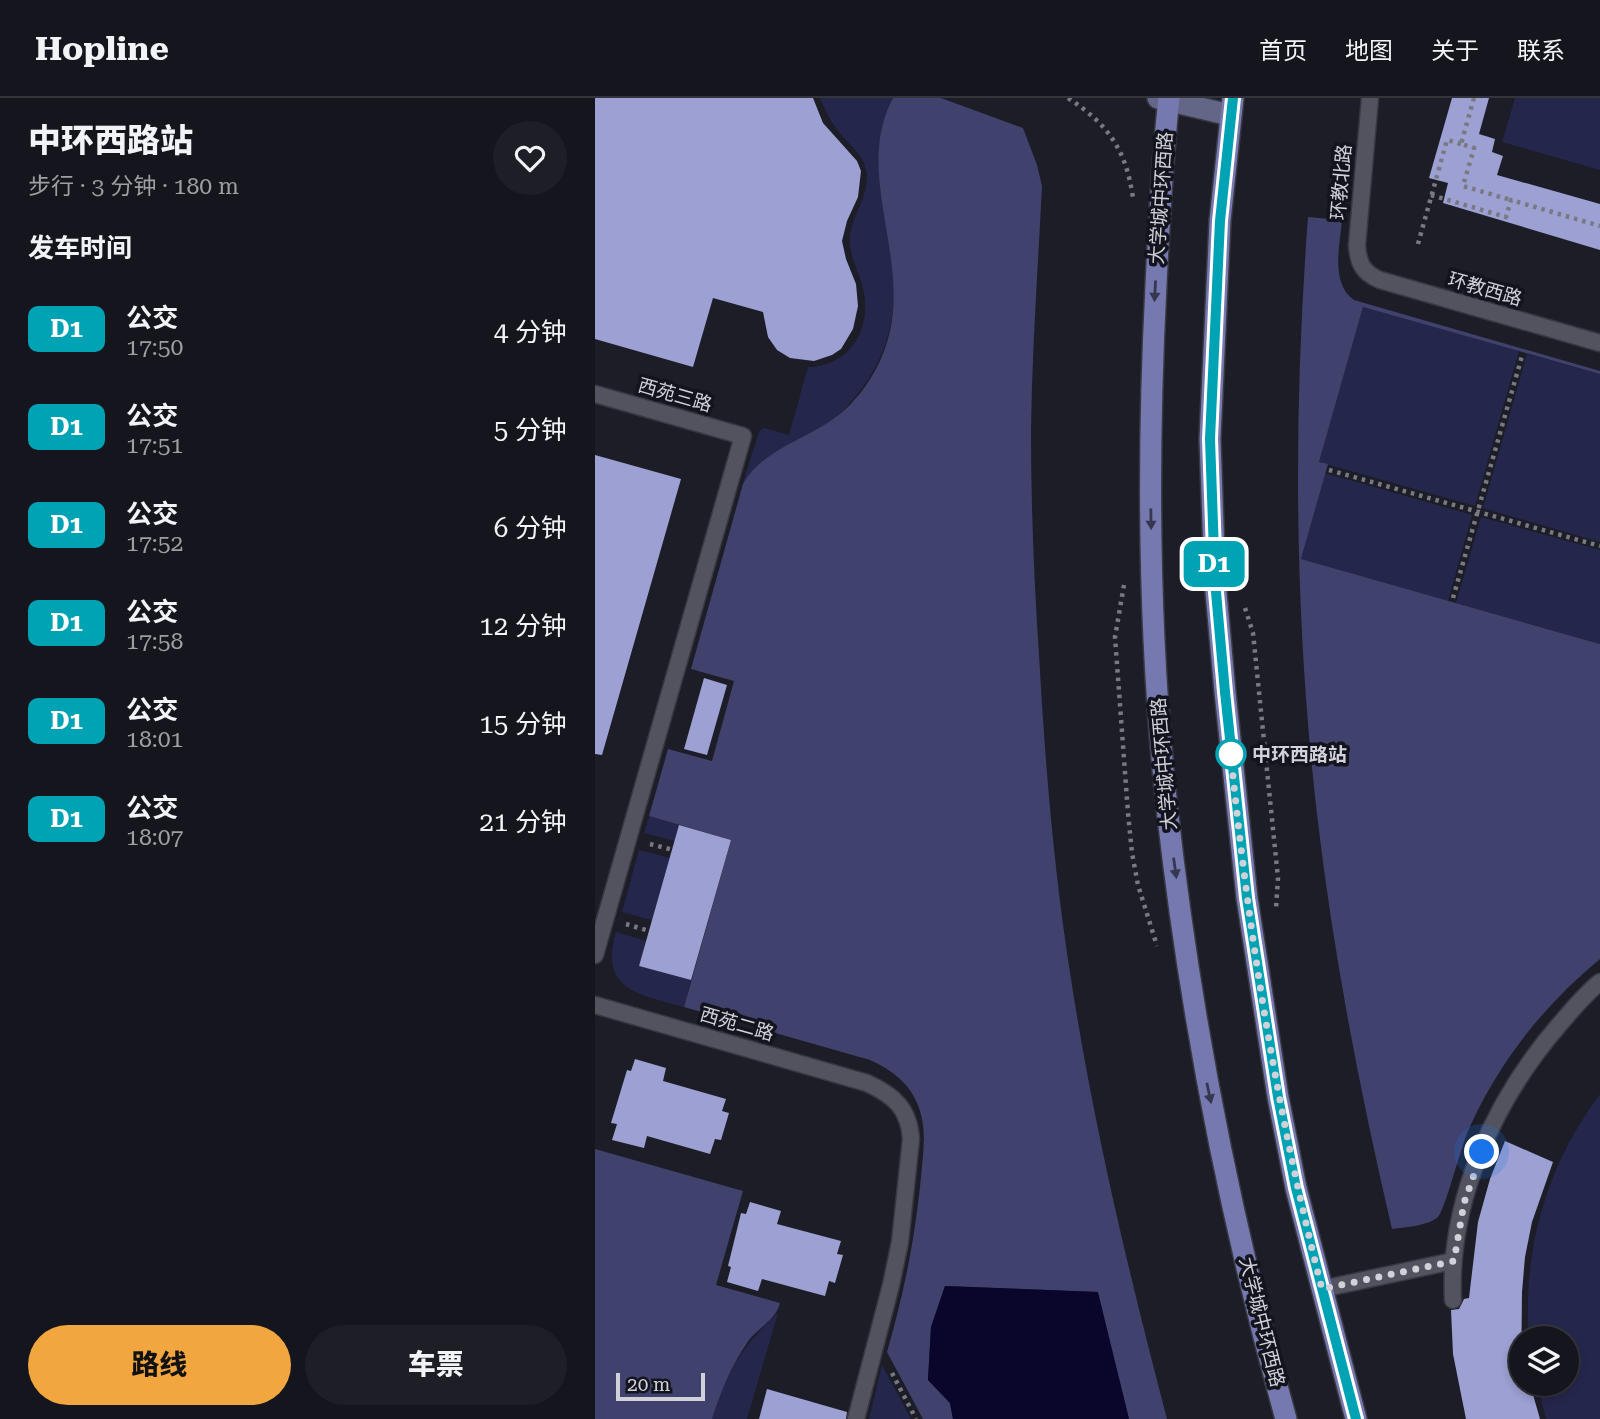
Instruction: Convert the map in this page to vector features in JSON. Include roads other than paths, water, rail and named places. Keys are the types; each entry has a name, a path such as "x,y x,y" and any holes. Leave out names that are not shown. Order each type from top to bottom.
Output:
{"main road":[{"path":"1165,99 1231,107 1220,221 1210,439 1215,581 1235,800 1261,999 1296,1188 1356,1419"},
{"name":"大学城中环西路","path":"1165,99 1152,349 1150,485 1158,697 1167,807 1205,1074 1254,1293 1286,1419"}],"lane":[{"name":"环教北路","path":"1363,268 1357,245 1370,98"},
{"name":"环教西路","path":"1363,268 1369,275 1380,280 1600,343"},
{"name":"西苑三路","path":"595,394 743,436 595,955"},
{"path":"1453,1300 1454,1261 1464,1203 1489,1133 1525,1067 1571,1011 1600,982"},
{"name":"西苑二路","path":"595,1005 867,1083 887,1093 901,1105 908,1119 911,1139 900,1242 856,1419"},
{"path":"1322,1289 1454,1261"}],"place":[{"name":"中环西路站","path":"1231,754"}]}
